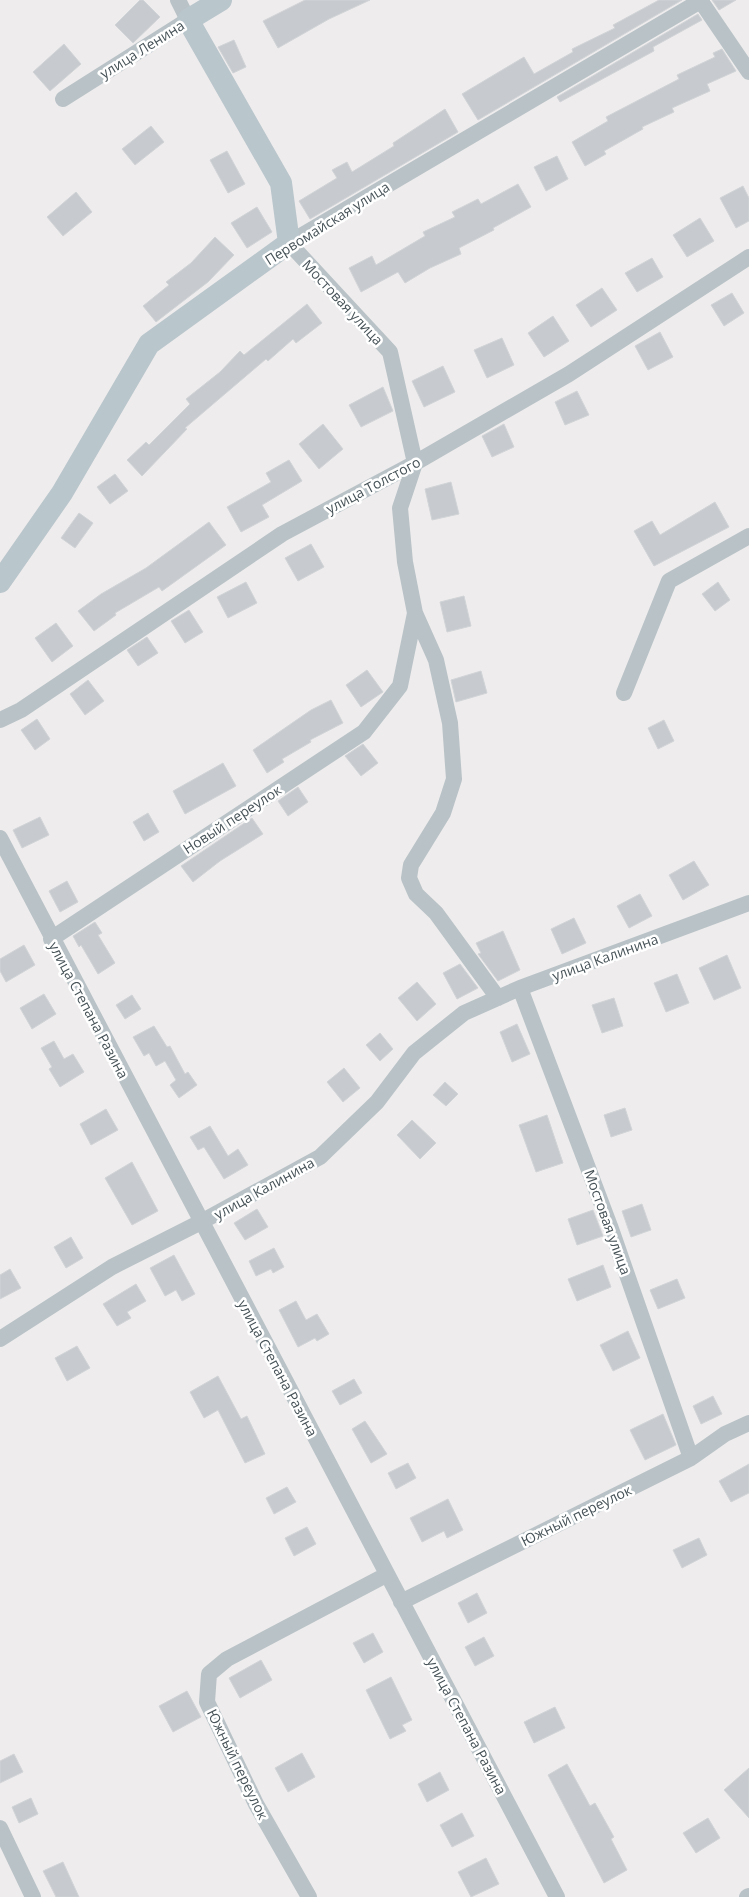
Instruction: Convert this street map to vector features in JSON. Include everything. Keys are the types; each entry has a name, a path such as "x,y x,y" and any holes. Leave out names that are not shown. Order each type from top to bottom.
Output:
{"main road":[{"name":"улица Ленина","path":"183,10 221,0"},
{"path":"183,10 281,183 288,243"},
{"name":"Первомайская улица","path":"0,582 62,493 149,344 288,243"}],"street":[{"path":"701,0 749,72"},
{"name":"Первомайская улица","path":"288,243 701,0"},
{"name":"улица Ленина","path":"63,99 183,10"},
{"name":"Мостовая улица","path":"288,243 390,352 415,463"},
{"name":"улица Толстого","path":"0,720 21,710 282,534 415,463 569,374 749,256"},
{"path":"415,463 400,508 405,562 415,613 436,660 450,723 454,779 443,813 411,865 409,878 416,894 436,913 498,998"},
{"path":"624,693 668,581 749,536"},
{"name":"Новый переулок","path":"51,939 364,732 400,686 415,613"},
{"name":"улица Степана Разина","path":"0,838 51,939 557,1897"},
{"name":"улица Калинина","path":"0,1339 112,1267 201,1222 320,1157 376,1102 414,1053 464,1013 520,988 749,903"},
{"name":"Мостовая улица","path":"520,988 610,1226 691,1458"},
{"name":"Южный переулок","path":"401,1602 691,1458 725,1434 749,1424"},
{"name":"Южный переулок","path":"309,1897 256,1804 207,1702 209,1674 227,1659 386,1575"},
{"path":"0,1828 33,1897"}],"building":[{"path":"140,0 143,0 160,17 133,43 115,25"},
{"path":"305,0 370,0 329,19 278,48 263,21"},
{"path":"659,0 682,0 478,120 462,94 524,57 534,74 573,52 572,49 615,28 613,25"},
{"path":"712,0 736,0 719,10"},
{"path":"698,14 702,20 653,47 654,51 560,102 557,97"},
{"path":"234,40 246,67 233,73 218,47"},
{"path":"64,44 81,64 50,91 33,72"},
{"path":"722,49 736,71 707,84 710,91 672,108 674,112 642,127 643,129 604,151 606,154 585,166 572,142 608,121 606,117 679,79 677,75 715,57 713,53"},
{"path":"445,109 458,132 310,219 299,201 337,178 332,170 347,162 352,172 394,146 393,143"},
{"path":"151,126 164,142 135,165 122,149"},
{"path":"227,151 245,184 228,193 210,160"},
{"path":"557,156 568,179 546,191 534,167"},
{"path":"518,184 531,207 493,228 494,230 459,248 461,254 430,268 405,283 398,272 361,292 349,268 372,256 376,265 425,236 423,232 455,217 452,212 478,199 481,204"},
{"path":"743,186 749,198 749,221 736,228 720,198"},
{"path":"76,192 92,212 63,236 47,217"},
{"path":"257,207 272,232 247,248 231,223"},
{"path":"700,218 714,241 687,257 673,235"},
{"path":"215,237 234,255 208,282 156,322 143,306 169,285 166,282 191,263"},
{"path":"652,258 663,277 637,292 625,273"},
{"path":"602,288 617,310 591,327 576,305"},
{"path":"732,293 744,313 724,326 711,305"},
{"path":"307,304 322,323 296,343 293,339 268,361 266,359 185,428 187,429 142,476 127,460 146,442 149,445 190,404 186,399 220,372 240,351 244,355"},
{"path":"553,316 569,341 544,357 528,333"},
{"path":"660,332 673,357 648,370 635,346"},
{"path":"502,338 514,365 487,378 474,350"},
{"path":"443,366 455,392 424,407 412,381"},
{"path":"383,387 393,411 361,427 349,405"},
{"path":"577,391 589,415 565,425 555,402"},
{"path":"323,424 343,449 319,469 299,444"},
{"path":"504,424 514,447 492,457 482,436"},
{"path":"289,460 302,481 262,505 269,517 241,532 227,507 271,482 266,473"},
{"path":"115,474 128,491 110,504 97,487"},
{"path":"451,482 459,514 432,520 425,489"},
{"path":"715,502 729,527 654,566 634,531 652,521 660,535"},
{"path":"79,513 93,523 75,548 61,538"},
{"path":"209,522 226,545 162,591 159,587 115,613 116,615 94,631 78,611 101,594 146,568"},
{"path":"311,544 324,567 298,581 285,558"},
{"path":"246,582 257,603 228,618 217,597"},
{"path":"718,582 730,600 715,611 702,594"},
{"path":"464,596 471,626 447,632 440,602"},
{"path":"189,610 203,632 185,643 171,621"},
{"path":"56,623 73,646 52,662 35,638"},
{"path":"147,637 158,653 138,666 127,650"},
{"path":"367,670 383,692 361,707 346,685"},
{"path":"481,671 487,693 456,702 451,680"},
{"path":"88,680 104,701 85,715 70,694"},
{"path":"331,700 343,723 310,740 311,742 282,759 284,762 267,773 253,750 311,710"},
{"path":"37,719 50,739 35,750 21,730"},
{"path":"664,720 674,741 658,749 648,728"},
{"path":"363,744 378,763 361,776 345,756"},
{"path":"223,763 236,786 185,814 173,791"},
{"path":"298,787 308,802 288,816 278,801"},
{"path":"148,813 159,832 144,841 133,822"},
{"path":"40,817 49,835 22,848 13,830"},
{"path":"252,818 263,834 220,861 193,882 181,866"},
{"path":"694,861 709,885 683,900 669,875"},
{"path":"67,881 78,902 60,912 49,891"},
{"path":"640,894 652,916 629,928 617,906"},
{"path":"574,918 586,943 562,954 551,929"},
{"path":"95,922 102,933 98,935 115,963 98,974 81,945 79,947 73,936"},
{"path":"503,931 520,970 498,981 478,954 481,953 476,943"},
{"path":"24,945 35,965 6,982 0,971 0,959"},
{"path":"727,955 741,988 714,1000 699,968"},
{"path":"460,964 478,988 457,999 443,973"},
{"path":"677,974 689,1003 666,1012 654,983"},
{"path":"417,982 436,1004 417,1021 398,998"},
{"path":"44,994 56,1014 32,1029 20,1008"},
{"path":"132,995 141,1009 125,1019 116,1005"},
{"path":"614,998 623,1026 602,1033 592,1005"},
{"path":"517,1024 530,1054 512,1062 500,1032"},
{"path":"154,1026 167,1047 170,1046 185,1074 188,1072 197,1085 179,1098 170,1085 176,1080 165,1061 156,1066 149,1053 144,1056 133,1037"},
{"path":"380,1033 393,1049 380,1061 366,1045"},
{"path":"54,1041 64,1059 73,1054 84,1072 60,1087 49,1069 52,1067 41,1048"},
{"path":"344,1068 360,1088 343,1102 327,1082"},
{"path":"445,1082 458,1094 446,1106 433,1095"},
{"path":"625,1108 632,1130 611,1137 604,1115"},
{"path":"106,1109 118,1130 91,1145 80,1124"},
{"path":"547,1115 563,1163 536,1172 519,1125"},
{"path":"412,1120 436,1143 420,1159 397,1135"},
{"path":"210,1126 228,1156 238,1149 248,1165 224,1179 204,1147 198,1150 190,1137"},
{"path":"132,1162 158,1211 132,1225 105,1178"},
{"path":"642,1204 651,1230 631,1237 622,1211"},
{"path":"257,1209 268,1227 245,1240 234,1223"},
{"path":"593,1210 603,1236 577,1245 568,1219"},
{"path":"71,1237 83,1258 66,1268 54,1247"},
{"path":"274,1248 284,1267 273,1273 271,1269 256,1276 249,1261"},
{"path":"174,1255 195,1294 182,1301 176,1290 165,1296 150,1268"},
{"path":"603,1265 611,1287 577,1301 568,1279"},
{"path":"10,1269 21,1288 0,1299 0,1275"},
{"path":"677,1279 685,1298 658,1309 650,1290"},
{"path":"136,1284 146,1301 127,1312 131,1318 117,1326 103,1304"},
{"path":"296,1301 306,1320 317,1314 329,1334 317,1341 315,1338 298,1347 279,1310"},
{"path":"628,1331 640,1358 613,1371 600,1345"},
{"path":"77,1346 90,1368 67,1381 55,1358"},
{"path":"218,1376 241,1419 247,1416 265,1454 245,1463 218,1410 204,1418 190,1392"},
{"path":"354,1379 362,1393 340,1405 332,1391"},
{"path":"713,1396 722,1414 701,1424 693,1406"},
{"path":"663,1414 676,1445 645,1460 630,1430"},
{"path":"365,1421 387,1454 371,1463 352,1429"},
{"path":"408,1463 416,1478 396,1489 388,1473"},
{"path":"749,1464 749,1493 731,1502 719,1481"},
{"path":"287,1487 296,1502 274,1514 266,1498"},
{"path":"448,1499 463,1530 447,1538 444,1531 422,1542 410,1518"},
{"path":"307,1527 316,1544 294,1556 285,1538"},
{"path":"699,1538 707,1555 682,1568 673,1550"},
{"path":"477,1593 487,1613 468,1623 458,1603"},
{"path":"373,1633 383,1652 364,1663 353,1643"},
{"path":"484,1637 494,1656 475,1666 465,1647"},
{"path":"261,1660 272,1680 240,1698 229,1678"},
{"path":"391,1677 412,1720 402,1725 406,1731 390,1739 366,1690"},
{"path":"187,1691 201,1717 173,1732 159,1706"},
{"path":"555,1707 565,1728 534,1743 524,1722"},
{"path":"302,1753 315,1777 288,1792 275,1768"},
{"path":"14,1754 23,1772 0,1783 0,1761"},
{"path":"567,1764 590,1806 595,1803 614,1837 611,1839 627,1870 604,1883 548,1775"},
{"path":"749,1768 749,1818 724,1790"},
{"path":"440,1772 449,1790 427,1802 418,1784"},
{"path":"31,1798 38,1814 19,1823 12,1807"},
{"path":"462,1813 474,1836 452,1847 440,1825"},
{"path":"708,1818 720,1838 696,1853 683,1833"},
{"path":"486,1858 499,1884 471,1897 458,1872"},
{"path":"63,1862 79,1897 56,1897 43,1871"}]}
